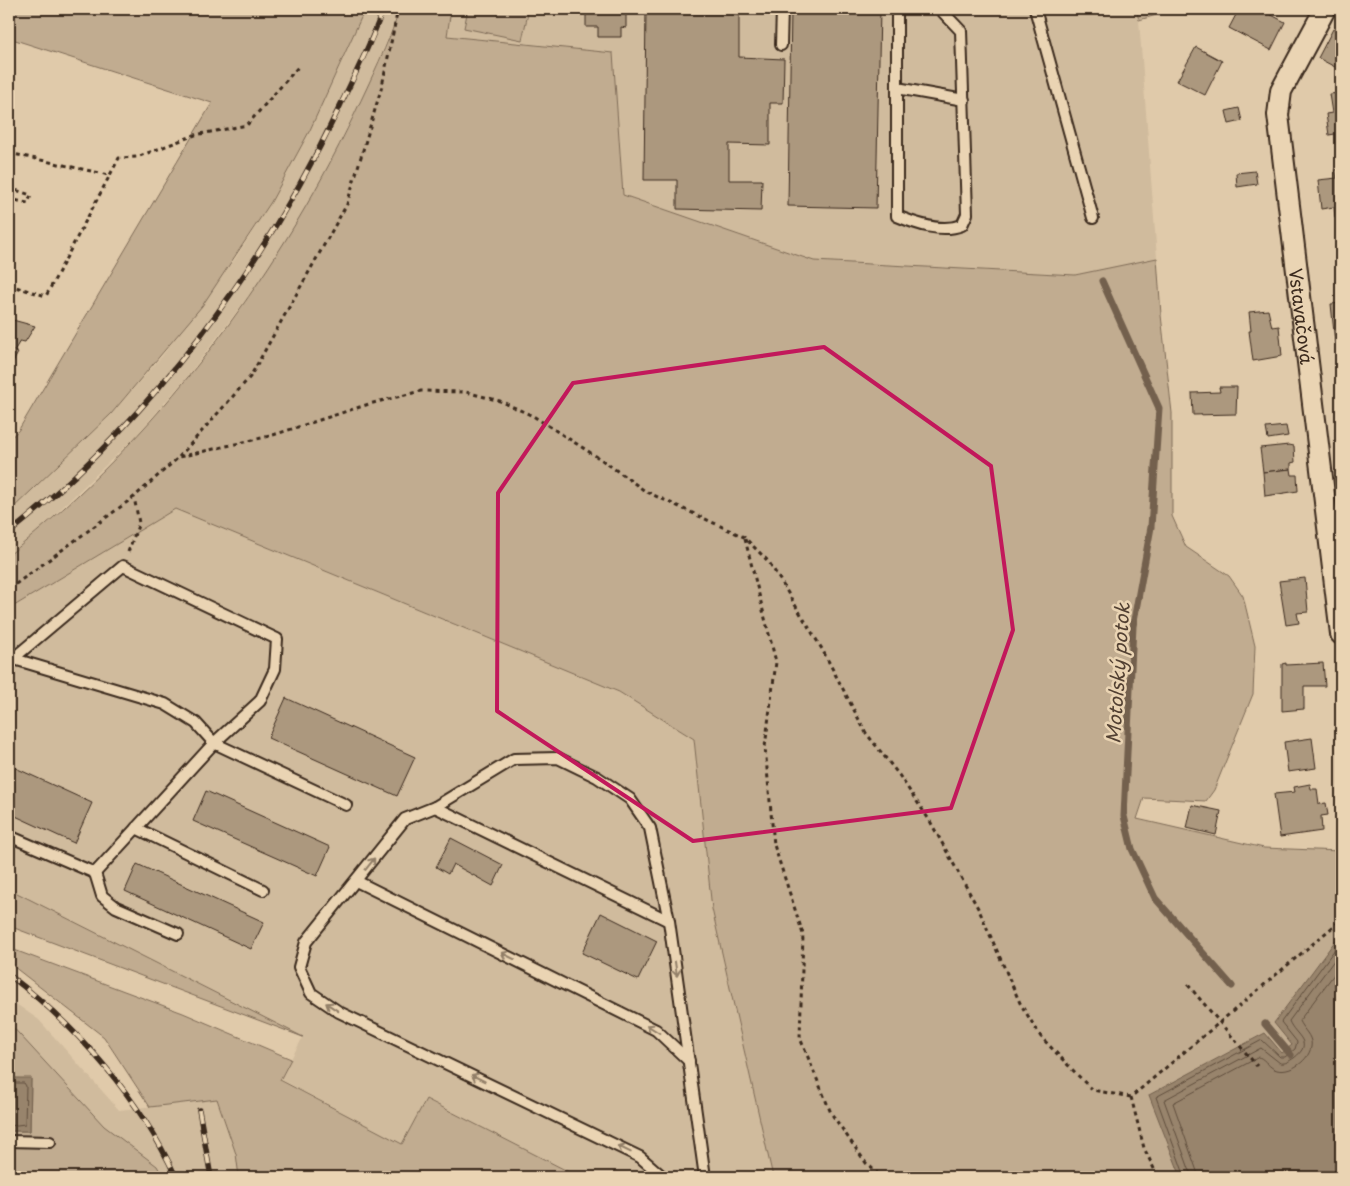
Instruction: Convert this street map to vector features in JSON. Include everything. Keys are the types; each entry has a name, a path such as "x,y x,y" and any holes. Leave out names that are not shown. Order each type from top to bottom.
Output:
{"street":[{"name":"Vstavačová","path":"1325,9 1281,91 1278,115 1341,634"}],"lane":[{"path":"781,45 782,9"},
{"path":"897,9 897,216 913,222 951,230 962,225 967,214 964,100 960,31 940,9"},
{"path":"1035,9 1093,218"},
{"path":"897,88 964,100"},
{"path":"11,660 123,566 277,639 275,669 260,701 214,743 95,873"},
{"path":"11,660 165,704 196,723 214,743 346,804"},
{"path":"663,1177 640,1157 339,1012 311,993 300,967 306,942 405,819 436,807 514,758 558,758 566,762 597,778 630,799 650,828 669,921 705,1177"},
{"path":"436,807 669,921"},
{"path":"136,828 263,890"},
{"path":"9,836 95,873 102,896 116,907 178,934"},
{"path":"356,882 656,1030 689,1061"},
{"path":"9,1141 50,1142"}],"path":[{"path":"9,589 134,497 178,457 250,377 347,204 382,86 398,9"},
{"path":"9,285 46,296 119,158 136,157 195,135 247,125 298,67"},
{"path":"9,153 109,176"},
{"path":"9,188 31,195 28,203 9,199"},
{"path":"178,457 270,436 369,404 421,391 466,392 500,401 532,416 602,460 645,491 744,537 769,562 822,649 866,732 899,775 930,821 979,910 1020,1003 1041,1037 1092,1090 1131,1097"},
{"path":"123,566 139,523 134,497"},
{"path":"744,537 776,662 766,747 774,845 802,934 800,1038 831,1114 866,1163 882,1177"},
{"path":"1131,1097 1341,920"},
{"path":"1188,985 1257,1066"},
{"path":"1131,1097 1144,1148 1158,1177"}],"highlighted area":[{"path":"824,347 991,466 1013,630 951,808 693,841 497,711 498,493 573,383"}],"shaded area":[{"path":"9,9 365,9 310,130 271,202 202,306 111,414 9,512 9,439 18,431 212,103 9,38"},
{"path":"365,9 400,9 367,88 340,145 300,219 263,277 187,377 135,437 39,530 9,555 9,512 111,414 162,356 235,259 271,202 310,130"},
{"path":"400,9 451,9 447,36 613,53 623,195 814,261 1075,275 1157,258 1161,315 1172,413 1172,516 1186,547 1229,576 1243,596 1255,646 1253,694 1214,790 1206,801 1144,798 1137,819 1264,848 1341,851 1341,1177 773,1177 712,909 694,739 619,692 175,509 9,609 9,555 63,509 114,460 162,408 207,354 249,296 323,176 385,48"},
{"path":"451,9 1136,9 1139,20 1157,258 1075,275 814,261 623,195 613,53 447,36"},
{"path":"468,9 529,9 522,40 464,28"},
{"path":"1136,9 1163,9 1160,14 1139,20"},
{"path":"175,509 619,692 694,739 712,909 773,1177 579,1177 427,1099 402,1144 280,1079 303,1037 9,889 9,609"},
{"path":"9,889 303,1037 9,926"},
{"path":"9,948 183,1013 291,1059 280,1080 402,1144 426,1099 579,1177 239,1177 236,1154 217,1099 150,1107 104,1037 9,963"},
{"path":"9,999 39,1020 119,1110 217,1099 236,1154 239,1177 9,1177"},
{"path":"9,1023 104,1126 157,1166 163,1177 9,1177 9,1131 30,1131 31,1079 9,1078"}],"water":[{"path":"1341,933 1341,1177 1181,1177 1149,1095 1265,1033 1282,1053 1292,1045 1274,1023"},
{"path":"9,1078 31,1078 30,1131 9,1131"}],"building":[{"path":"586,9 626,9 626,28 621,27 621,37 598,37 598,27 586,27"},
{"path":"646,9 739,9 739,57 784,59 783,103 770,103 770,145 729,144 729,180 762,180 761,211 677,209 677,180 644,180"},
{"path":"791,9 880,9 876,208 788,206"},
{"path":"1239,9 1260,9 1285,22 1271,50 1229,28"},
{"path":"1333,29 1340,33 1341,30 1341,58 1335,67 1318,58"},
{"path":"1196,47 1222,61 1205,95 1177,81"},
{"path":"1341,93 1341,133 1329,135 1326,114 1332,113 1329,94"},
{"path":"1239,108 1242,121 1229,124 1226,111"},
{"path":"1341,169 1341,218 1335,218 1334,207 1321,209 1318,180 1337,178 1335,170"},
{"path":"1255,171 1257,184 1237,187 1236,173"},
{"path":"1341,303 1341,341 1335,342 1331,304"},
{"path":"1268,310 1272,327 1279,326 1282,356 1253,361 1249,331 1251,331 1249,312"},
{"path":"9,319 35,326 25,342 20,341 14,351 18,353 9,369"},
{"path":"1219,387 1237,387 1236,414 1193,415 1192,393 1220,392"},
{"path":"1286,426 1288,436 1268,439 1266,428"},
{"path":"1294,446 1295,462 1291,463 1291,469 1263,472 1260,448"},
{"path":"1291,469 1292,475 1297,475 1298,491 1265,496 1263,472"},
{"path":"1305,578 1308,612 1297,613 1299,623 1286,625 1279,581"},
{"path":"1286,663 1286,665 1323,663 1325,686 1304,686 1304,709 1282,711 1282,664"},
{"path":"286,698 415,757 397,796 268,738"},
{"path":"1312,738 1316,768 1288,772 1284,742"},
{"path":"9,765 92,803 74,843 9,813"},
{"path":"1310,784 1311,789 1317,789 1319,804 1326,803 1328,815 1321,816 1322,831 1280,837 1274,794 1295,792 1294,787"},
{"path":"206,791 330,847 317,876 193,821"},
{"path":"1192,805 1221,811 1216,835 1187,828"},
{"path":"451,838 503,865 493,886 453,864 448,874 436,867"},
{"path":"137,864 264,922 251,949 125,891"},
{"path":"601,913 657,941 638,980 582,953"}],"waterway":[{"name":"Motolský potok","path":"1102,281 1159,408 1151,527 1133,626 1124,816 1132,849 1155,898 1232,986"},
{"name":"Motolský potok","path":"1265,1024 1291,1055"}],"railway":[{"path":"9,533 60,489 109,442 155,392 239,283 276,225 310,166 363,58 383,9"},
{"path":"9,975 35,995 83,1041 105,1066 144,1120 176,1177"},
{"path":"199,1110 211,1177"}]}
